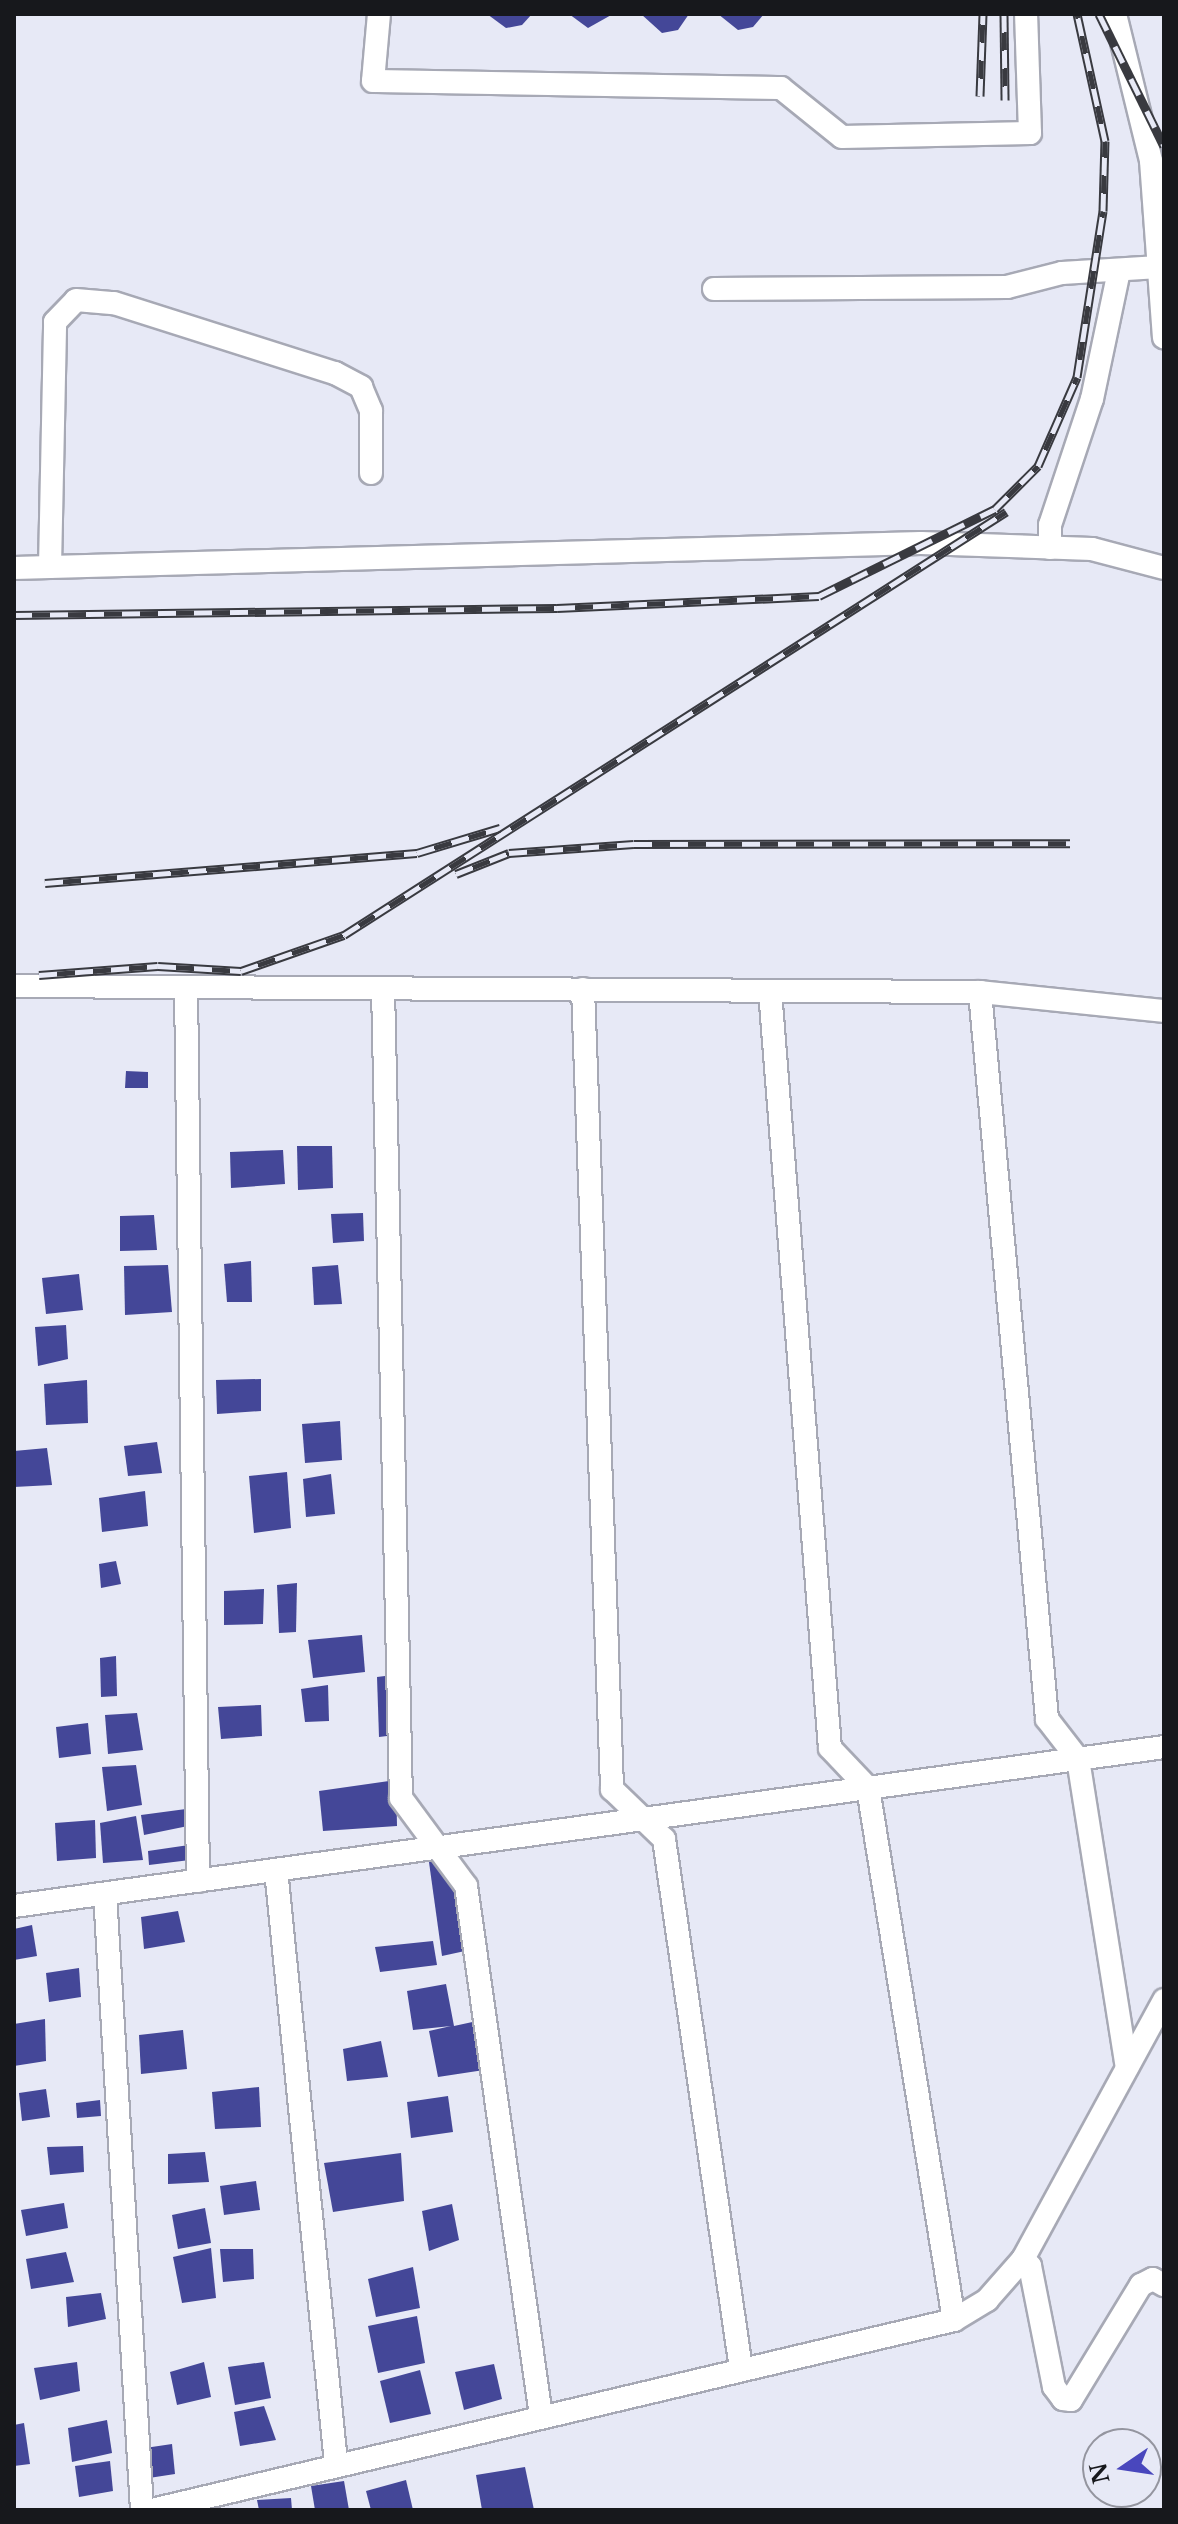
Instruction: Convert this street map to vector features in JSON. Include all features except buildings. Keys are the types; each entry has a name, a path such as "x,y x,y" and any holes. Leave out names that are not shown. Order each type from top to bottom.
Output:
{"street":[{"path":"379,14 373,81 781,88 842,137 1030,133 1026,14"},
{"path":"1115,14 1151,161 1164,338"},
{"path":"714,289 1007,287 1062,273 1159,267"},
{"path":"1050,548 1050,525 1092,399 1119,271"},
{"path":"50,567 55,322 76,300 114,303 335,373 361,387 371,411 371,473"},
{"path":"14,568 921,543 1092,549 1164,568"},
{"path":"14,986 980,992 1164,1011"},
{"path":"186,987 198,1881"},
{"path":"383,988 401,1798 466,1886 541,2416"},
{"path":"583,989 612,1789 664,1839 741,2369"},
{"path":"770,991 830,1748 868,1788 954,2320"},
{"path":"980,992 1047,1719 1078,1759 1127,2067"},
{"path":"14,1906 1164,1747"},
{"path":"276,1870 336,2463"},
{"path":"105,1894 142,2510"},
{"path":"152,2510 336,2463 954,2320 987,2300 1023,2259 1164,2000"},
{"path":"1023,2259 1030,2266 1054,2387 1063,2399 1071,2400 1141,2285 1153,2279 1164,2285"}],"railway":[{"path":"980,96 983,14"},
{"path":"1004,14 1005,100"},
{"path":"14,615 557,608 819,596 995,509 1038,466 1077,377 1103,211 1105,141 1077,14"},
{"path":"1099,14 1164,146"},
{"path":"39,975 158,966 241,971 344,935 1006,512"},
{"path":"45,883 417,853 500,828"},
{"path":"456,874 509,853 634,844 1070,843"}]}
